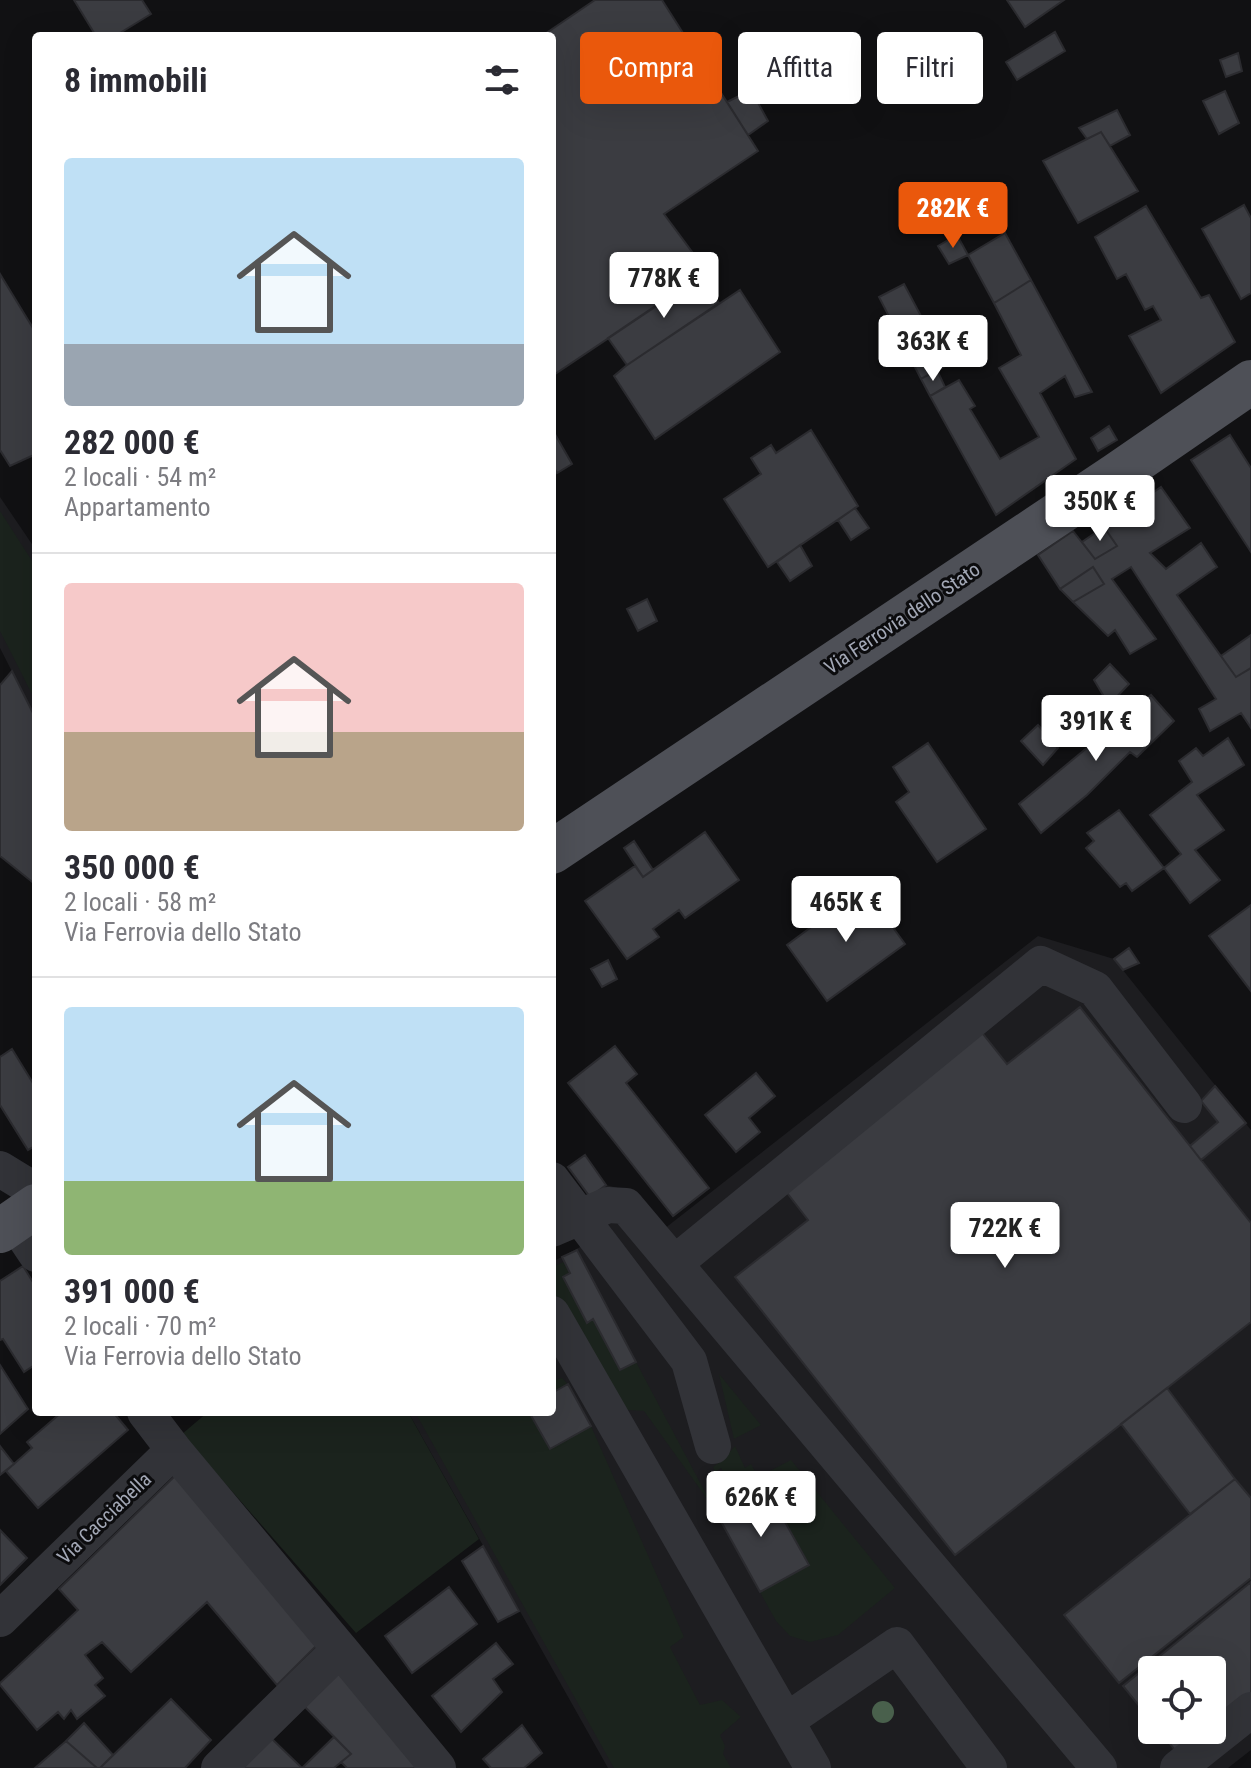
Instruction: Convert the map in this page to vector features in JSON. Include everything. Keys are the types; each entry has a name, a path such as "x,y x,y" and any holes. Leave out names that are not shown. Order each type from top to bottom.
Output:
{"main road":[{"name":"Via Ferrovia dello Stato","path":"556,849 1251,382"}],"street":[{"path":"675,1263 1041,964 1095,989 1184,1105"},
{"path":"0,1169 24,1221"},
{"path":"556,1192 566,1223 689,1361 713,1446"},
{"path":"566,1223 608,1205 626,1206 1099,1768"},
{"path":"556,1321 813,1768"},
{"path":"148,1416 438,1768"},
{"name":"Via Cacciabella","path":"0,1619 174,1450"},
{"path":"786,1721 897,1645 989,1768"},
{"path":"219,1768 340,1649"},
{"path":"1178,1768 1251,1710"}],"shaded area":[{"path":"0,497 32,544 32,711 0,648"},
{"path":"0,511 32,561 32,694 0,631"},
{"path":"1038,936 1114,959 1251,1130 1251,1750 1228,1768 608,1768 410,1416 556,1416 556,1260 612,1230 590,1197 606,1185 634,1192 664,1229"},
{"path":"564,1262 570,1273 563,1277 588,1322 593,1319 620,1370 636,1362 713,1507 644,1411 613,1409 556,1304 556,1265"},
{"path":"719,1374 761,1425 734,1439"},
{"path":"562,1378 568,1384 591,1426 684,1637 670,1647 700,1705 722,1700 741,1717 720,1735 725,1746 723,1754 731,1768 614,1768 417,1416 556,1416 556,1380"},
{"path":"203,1416 410,1416 479,1539 356,1633 182,1434"},
{"path":"735,1446 745,1468 751,1464 758,1477 791,1460 895,1588 838,1635 810,1642 790,1636 776,1621 760,1592 809,1564 781,1514 772,1518 751,1480 733,1490 721,1468 715,1472 713,1467"}],"building":[{"path":"74,0 142,0 151,14 122,32 94,32"},
{"path":"595,0 662,0 682,32 580,32 580,104 722,104 722,94 758,151 664,214 707,272 556,373 556,32 548,32"},
{"path":"1007,0 1064,0 1025,27"},
{"path":"1055,32 1065,51 1017,80 1006,62"},
{"path":"1238,53 1242,71 1226,77 1220,60"},
{"path":"1225,91 1239,123 1219,134 1203,101"},
{"path":"738,96 738,104 759,104 768,121 748,135 727,102"},
{"path":"1117,110 1130,135 1110,146 1101,132 1087,139 1079,128"},
{"path":"1101,132 1138,191 1078,223 1043,161"},
{"path":"1244,205 1251,218 1251,293 1241,299 1202,229"},
{"path":"1146,206 1201,298 1209,295 1235,342 1161,393 1129,336 1161,320 1153,306 1145,310 1126,274 1117,279 1095,237"},
{"path":"1005,233 1031,280 994,303 968,255"},
{"path":"957,235 968,255 949,264 938,246"},
{"path":"0,274 32,326 32,456 10,466 0,450"},
{"path":"700,276 719,303 627,365 608,338"},
{"path":"1031,280 1092,392 1075,397 1065,376 1040,393 1076,459 996,515 930,396 959,380 975,406 970,409 1000,459 1039,437 999,368 1021,355 994,303"},
{"path":"904,284 947,365 921,379 879,297"},
{"path":"740,290 780,352 655,439 614,376"},
{"path":"937,370 945,387 930,396 921,379"},
{"path":"1109,426 1117,440 1098,451 1091,438"},
{"path":"811,430 858,506 768,567 724,499 761,474 751,458 771,445 776,453"},
{"path":"1230,435 1251,468 1251,552 1191,460"},
{"path":"556,436 572,464 556,471"},
{"path":"1161,487 1190,528 1150,553 1166,569 1201,543 1217,567 1177,595 1236,677 1251,668 1251,728 1241,713 1210,731 1199,709 1216,699 1131,567 1112,579 1156,639 1130,654 1115,630 1108,636 1073,602 1104,584 1093,567 1060,589 1038,555 1073,531 1095,559 1117,546 1104,527"},
{"path":"855,508 869,528 851,540 838,520"},
{"path":"1104,527 1117,546 1095,559 1082,542"},
{"path":"800,545 812,566 790,581 777,562"},
{"path":"1093,567 1104,584 1073,602 1060,589"},
{"path":"647,599 657,621 638,631 627,609"},
{"path":"1251,635 1251,668 1236,677 1221,656"},
{"path":"1110,664 1129,684 1109,705 1094,680"},
{"path":"12,671 32,711 32,882 0,856 0,685"},
{"path":"1151,695 1174,721 1137,757 1130,752 1087,795 1041,833 1019,804"},
{"path":"1038,725 1058,748 1043,765 1021,741"},
{"path":"1228,738 1244,765 1197,795 1224,830 1195,850 1220,880 1190,903 1164,868 1181,854 1150,815 1192,782 1179,761 1196,748 1203,756"},
{"path":"928,743 986,829 937,862 896,802 909,792 893,767"},
{"path":"1119,810 1164,868 1132,891 1126,883 1120,887 1086,848 1094,841 1087,833"},
{"path":"705,832 739,880 685,918 679,910 653,929 659,937 627,959 585,901 635,866 643,877"},
{"path":"634,841 653,870 643,877 624,848"},
{"path":"864,888 905,944 827,1001 787,945"},
{"path":"1251,905 1251,991 1209,936"},
{"path":"1129,948 1139,963 1123,970 1114,959"},
{"path":"608,960 617,979 602,987 591,969"},
{"path":"1080,1007 1251,1223 1251,1322 955,1555 735,1277 808,1220 781,1185 979,1029 1007,1064"},
{"path":"615,1046 637,1074 626,1083 709,1188 673,1216 568,1083"},
{"path":"12,1049 32,1082 32,1148 28,1150 0,1105 0,1057"},
{"path":"756,1073 775,1096 749,1118 760,1132 736,1152 705,1115"},
{"path":"1215,1086 1246,1123 1201,1160 1190,1146 1218,1122 1201,1101"},
{"path":"585,1155 606,1185 590,1197 568,1167"},
{"path":"577,1250 636,1362 620,1370 593,1319 587,1323 563,1277 570,1273 562,1257"},
{"path":"23,1266 32,1281 32,1367 24,1372 3,1339 0,1340 0,1281"},
{"path":"0,1365 28,1409 0,1434"},
{"path":"568,1384 591,1426 550,1449 531,1416 556,1416 556,1391"},
{"path":"1167,1388 1235,1479 1190,1514 1121,1424"},
{"path":"57,1416 116,1416 128,1430 38,1508 6,1471 32,1448 27,1442"},
{"path":"0,1446 14,1464 0,1475"},
{"path":"177,1474 318,1644 277,1685 207,1602 131,1672 102,1642 85,1655 103,1678 95,1685 105,1696 77,1719 71,1710 64,1719 58,1712 37,1730 0,1683 78,1610 59,1589"},
{"path":"1235,1479 1251,1498 1251,1578 1153,1656 1138,1656 1138,1668 1119,1683 1064,1615"},
{"path":"754,1485 772,1518 780,1513 809,1565 760,1592 713,1507"},
{"path":"0,1530 27,1558 0,1585"},
{"path":"483,1546 519,1611 498,1622 462,1561"},
{"path":"1251,1582 1251,1697 1226,1717 1226,1656 1160,1656"},
{"path":"449,1587 477,1624 412,1673 385,1636"},
{"path":"496,1643 513,1664 493,1679 502,1692 461,1732 432,1696"},
{"path":"343,1669 418,1768 347,1768 341,1762 351,1754 303,1705"},
{"path":"1138,1674 1138,1705 1123,1686"},
{"path":"171,1699 211,1740 185,1768 100,1768"},
{"path":"84,1723 113,1755 100,1768 66,1741"},
{"path":"522,1725 542,1753 524,1768 491,1768 483,1759"},
{"path":"270,1737 302,1768 240,1768"},
{"path":"334,1737 351,1754 334,1768 302,1768"},
{"path":"66,1741 97,1768 35,1768"},
{"path":"1170,1744 1193,1744 1179,1755"}]}
